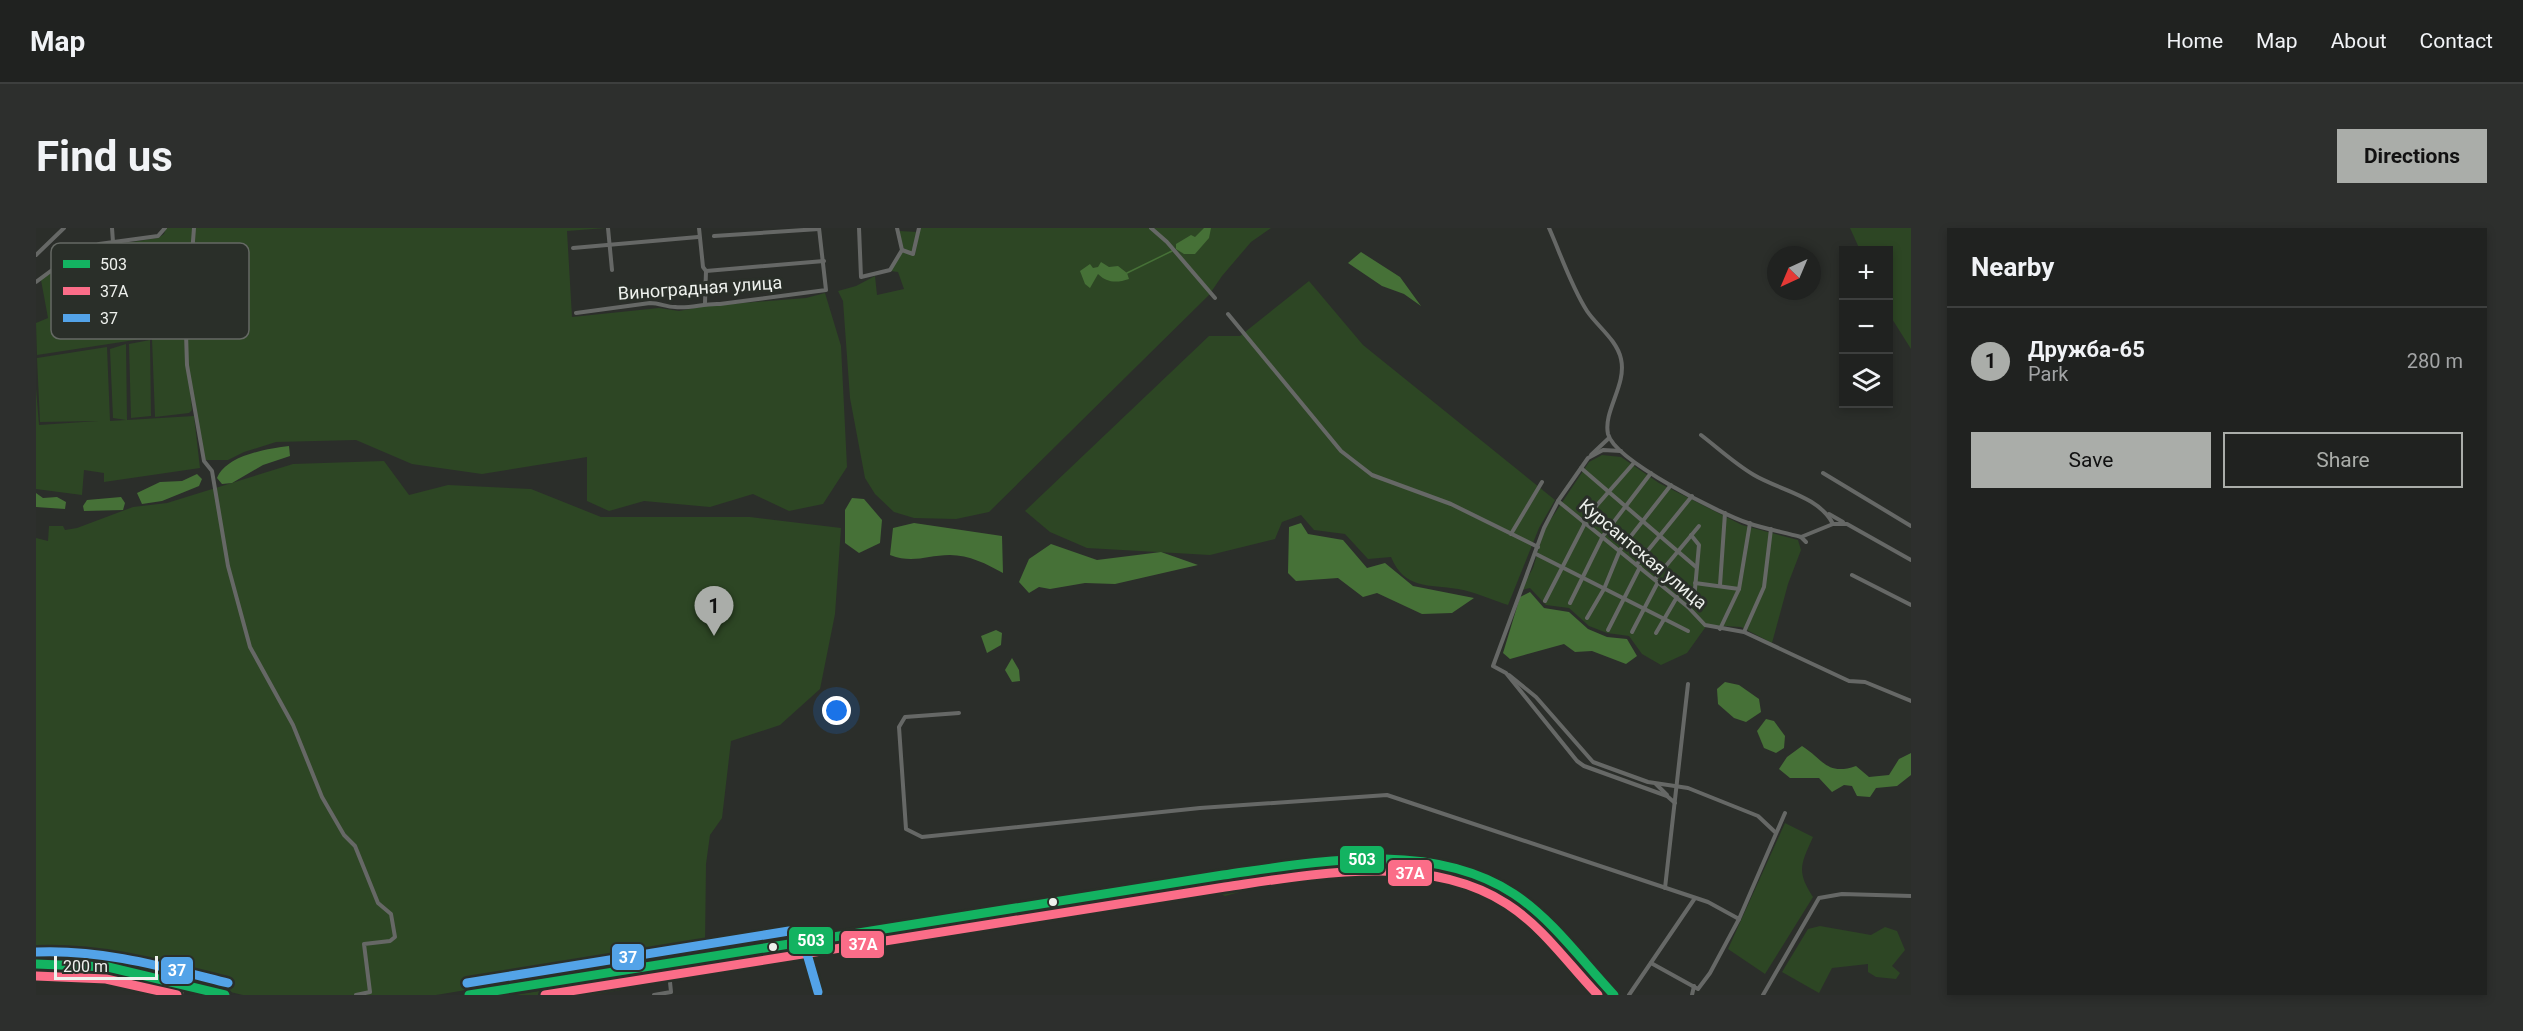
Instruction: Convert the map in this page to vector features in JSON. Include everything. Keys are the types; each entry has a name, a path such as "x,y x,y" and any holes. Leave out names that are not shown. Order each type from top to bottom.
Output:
{"main road":[{"path":"469,995 668,962 1337,860 1382,861 1446,868 1473,874 1513,893 1531,908 1614,995"},
{"path":"36,964 57,962 99,964 225,995"}],"street":[{"path":"36,255 64,228"},
{"path":"112,228 113,242"},
{"path":"106,243 129,242 158,236 165,228"},
{"path":"193,243 194,228"},
{"path":"608,228 612,270"},
{"path":"699,228 698,237 703,250 703,267 706,270 705,303"},
{"path":"706,270 824,261 819,228 714,236"},
{"path":"859,228 861,277 886,273 902,250 897,228"},
{"path":"902,250 913,254 919,228"},
{"path":"1151,228 1180,256 1215,298"},
{"path":"1549,228 1587,310 1616,347 1621,360 1619,390 1607,427 1609,437 1621,451 1671,486 1725,513 1750,523 1801,537 1806,542"},
{"path":"573,249 698,237"},
{"name":"Виноградная улица","path":"576,313 650,303 660,303 674,308 705,303 720,304 826,290 824,261"},
{"path":"36,282 51,271"},
{"path":"1227,314 1341,451 1378,479 1451,504 1538,547"},
{"path":"186,339 187,364 204,460 212,471 228,566 250,646 293,724 322,797 344,835 356,846 378,903 392,914 395,937 390,941 364,944 370,992 356,995"},
{"path":"1701,435 1755,475 1788,489 1911,560"},
{"path":"1609,437 1588,458 1558,501 1544,528 1493,666 1536,697 1588,759 1656,784 1677,785 1758,816 1775,832"},
{"path":"1588,458 1603,450 1621,451"},
{"path":"1545,600 1584,520 1633,464"},
{"path":"1581,468 1696,567"},
{"path":"1570,603 1603,536 1651,473"},
{"path":"1823,473 1911,526"},
{"path":"1511,534 1542,482"},
{"path":"1587,618 1604,589 1620,550 1671,486"},
{"path":"1608,630 1639,566 1692,496"},
{"name":"Курсантская улица","path":"1558,501 1677,597 1705,625 1744,632 1849,681 1865,682 1911,701"},
{"path":"1824,511 1833,524"},
{"path":"1720,585 1725,513"},
{"path":"1720,629 1739,590 1750,523"},
{"path":"1801,537 1833,524 1846,524"},
{"path":"1632,632 1657,581 1699,526"},
{"path":"1744,632 1764,587 1771,528"},
{"path":"1688,607 1695,583 1699,544 1691,535"},
{"path":"1536,554 1688,631"},
{"path":"1852,575 1911,605"},
{"path":"1695,583 1720,585 1739,590"},
{"path":"1656,633 1677,597"},
{"path":"1506,674 1577,761 1584,766 1667,796"},
{"path":"1665,888 1688,684"},
{"path":"959,713 905,717 899,727 906,829 922,837 1200,808 1387,795 1695,898 1739,919"},
{"path":"1656,784 1675,803"},
{"path":"1651,963 1698,988 1710,973 1739,919 1785,813"},
{"path":"1763,995 1820,898 1842,894 1911,896"},
{"path":"1629,995 1695,898"},
{"path":"654,995 671,992 668,962"},
{"path":"542,983 544,995"},
{"path":"182,984 182,995"},
{"path":"1692,995 1694,986"}],"shaded area":[{"path":"166,228 606,228 567,231 572,317 659,308 679,311 706,306 806,298 825,293 841,346 847,467 823,504 789,511 753,494 710,507 644,501 609,511 587,501 587,457 482,474 412,464 356,440 276,442 244,452 228,460 205,460 187,364 187,339 249,339 249,243 125,243 158,238 164,234"},
{"path":"919,228 1271,228 1251,242 1209,295 989,512 956,519 914,518 894,512 875,494 865,478 850,398 843,301 838,291 856,286 875,276 877,295 904,289 898,272 891,271 902,252 915,255 918,237 911,253 904,250 899,231 918,232"},
{"path":"1204,228 1211,228 1209,238 1195,254 1184,254 1176,249 1176,244 1191,235 1195,237"},
{"path":"1850,228 1911,228 1911,349 1893,320 1893,246 1858,246"},
{"path":"1361,252 1400,277 1421,306 1404,294 1382,286 1348,263"},
{"path":"1101,262 1109,267 1118,266 1127,273 1129,279 1112,281 1098,274 1090,288 1085,284 1080,271 1090,264 1093,268 1098,267"},
{"path":"51,273 51,339 141,339 37,355 36,323 48,318 41,280"},
{"path":"1309,281 1363,345 1555,500 1539,528 1508,605 1464,590 1427,585 1410,580 1397,568 1391,557 1368,559 1345,534 1314,530 1301,515 1282,522 1275,539 1210,555 1087,548 1050,532 1025,511 1209,336 1240,336"},
{"path":"152,339 185,339 192,410 189,413 155,417"},
{"path":"150,340 151,416 131,418 129,344"},
{"path":"126,344 127,420 194,416 200,468 104,482 104,473 84,470 82,495 36,489 36,388 39,425 98,421 40,422 37,358 107,347 110,421 126,420 113,418 110,349"},
{"path":"289,446 290,456 263,465 232,483 222,484 217,478 229,464 248,454"},
{"path":"1602,455 1621,457 1659,483 1742,525 1798,540 1801,550 1788,584 1772,643 1741,627 1707,625 1687,653 1661,665 1642,654 1629,636 1607,633 1589,626 1569,608 1546,605 1530,588 1521,590 1533,568 1545,528 1589,462"},
{"path":"384,461 409,495 448,485 531,489 601,517 750,517 841,528 835,614 820,689 780,725 731,741 722,818 710,835 706,864 705,944 697,946 695,952 436,995 243,995 154,974 156,968 151,966 149,971 78,955 49,959 57,947 36,945 36,538 48,541 49,526 63,526 65,530 77,528 133,507 167,503 293,464"},
{"path":"197,474 202,479 199,486 162,501 142,504 137,493 160,482 182,481"},
{"path":"36,493 43,498 57,497 66,502 65,509 36,507"},
{"path":"121,497 125,503 123,510 84,511 83,506 87,500"},
{"path":"852,498 864,499 882,520 880,543 859,553 845,543 845,510"},
{"path":"914,523 1002,536 1003,573 991,566 957,555 906,559 890,555 893,528"},
{"path":"1301,523 1308,534 1343,540 1367,568 1385,563 1413,586 1474,598 1452,613 1422,614 1377,593 1363,597 1338,578 1296,581 1288,573 1289,527"},
{"path":"1051,544 1097,560 1161,552 1198,565 1115,584 1085,583 1050,589 1039,587 1029,593 1019,582 1029,559"},
{"path":"1530,592 1544,608 1569,612 1588,629 1607,637 1627,639 1637,656 1626,664 1592,651 1575,652 1564,644 1510,659 1503,653 1520,597"},
{"path":"996,630 1002,633 1001,645 987,653 981,636"},
{"path":"1012,658 1019,670 1020,681 1012,682 1005,670"},
{"path":"1725,682 1739,685 1759,699 1761,712 1746,722 1734,718 1718,704 1717,689"},
{"path":"1766,719 1774,721 1785,736 1784,748 1776,753 1764,748 1757,731"},
{"path":"1802,746 1832,768 1846,769 1856,766 1869,777 1889,775 1899,759 1911,753 1911,775 1897,786 1876,788 1870,797 1857,796 1852,786 1844,785 1832,792 1819,778 1790,778 1779,769 1787,757"},
{"path":"1785,823 1813,837 1803,861 1802,874 1813,897 1765,974 1728,949"},
{"path":"1327,869 1325,878 1305,881 1289,878 1225,896 1212,890 1212,884"},
{"path":"1820,926 1871,935 1885,927 1897,931 1905,950 1892,966 1900,973 1896,979 1876,977 1868,972 1868,964 1832,968 1819,993 1782,972 1808,929"},
{"path":"668,970 668,982 591,995 515,995"}],"waterway":[{"path":"1127,273 1172,251"}],"transit line":[{"name":"503","path":"469,995 1223,875 1296,865 1372,859 1410,860 1446,866 1481,877 1514,894 1554,928 1614,995"},
{"name":"37А","path":"545,995 1225,887 1295,877 1369,871 1406,872 1441,878 1475,888 1507,904 1544,935 1598,995"},
{"name":"37","path":"467,983 789,931"},
{"name":"37","path":"803,940 818,992"},
{"name":"37","path":"36,952 109,956 157,965 228,983"},
{"name":"503","path":"36,964 108,967 225,995"},
{"name":"37А","path":"36,976 106,979 177,995"}],"place":[{"name":"Дружба-65","path":"714,636"}]}
